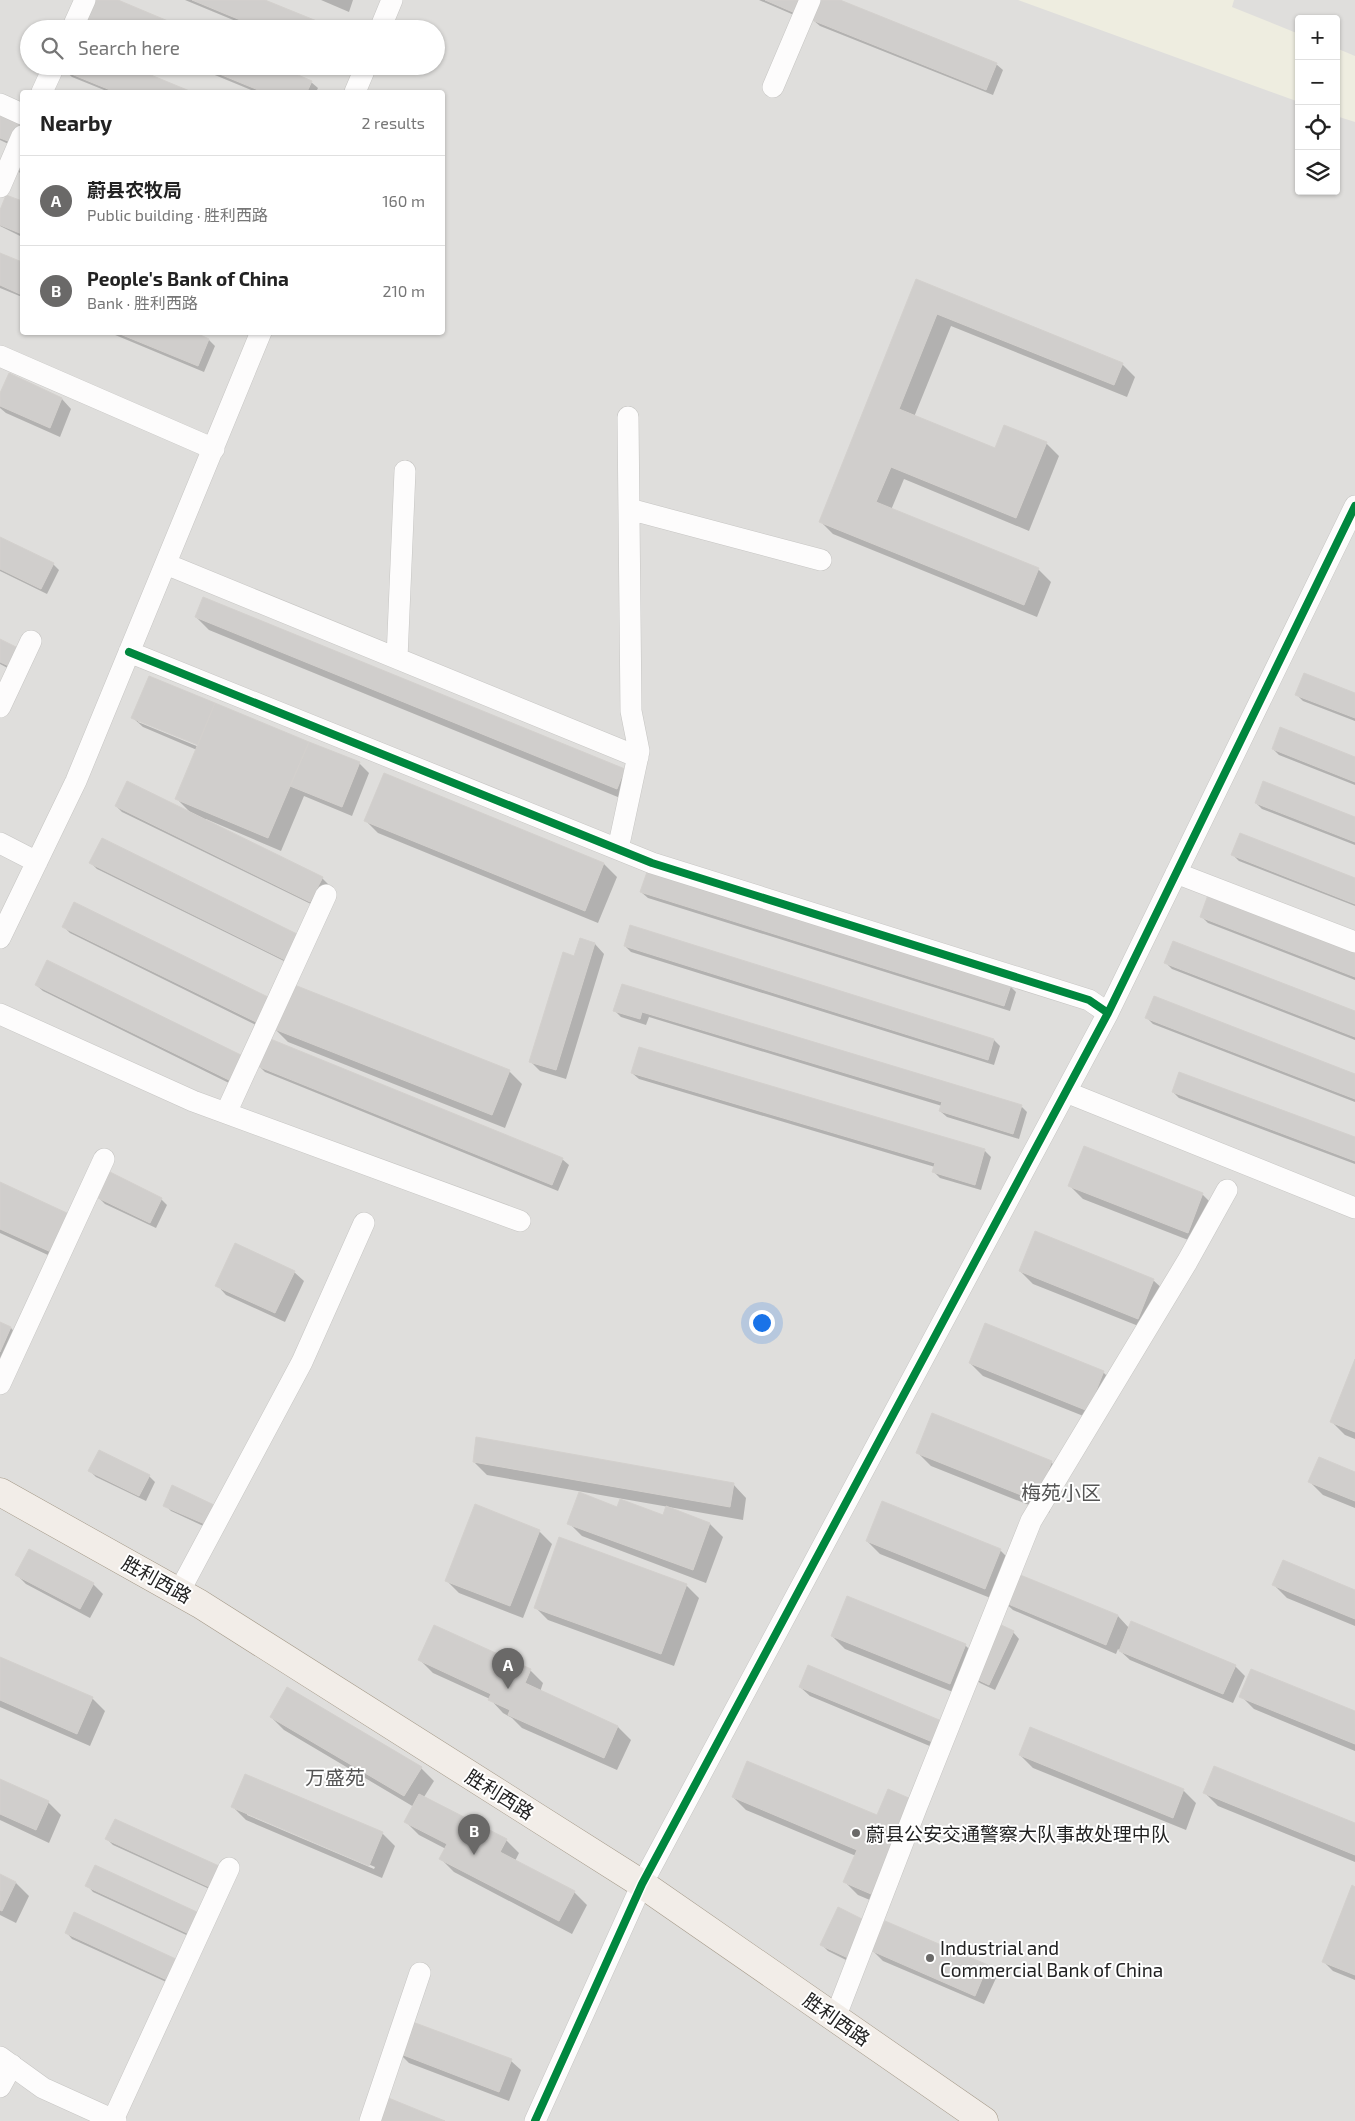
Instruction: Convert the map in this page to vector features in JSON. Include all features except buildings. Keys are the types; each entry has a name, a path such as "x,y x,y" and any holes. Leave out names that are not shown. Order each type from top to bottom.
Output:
{"main road":[{"name":"胜利西路","path":"0,1492 179,1592 642,1884 984,2121"}],"street":[{"path":"76,20 85,0"},
{"path":"384,20 392,0"},
{"path":"773,87 810,0"},
{"path":"43,90 50,75"},
{"path":"356,90 362,75"},
{"path":"0,104 20,113"},
{"path":"0,187 20,141"},
{"path":"0,938 76,781 260,335"},
{"path":"2,361 214,449"},
{"path":"618,849 639,751 631,711 628,417"},
{"path":"397,658 405,471"},
{"path":"535,2121 642,1884 1108,1013 1355,506"},
{"path":"629,509 822,560"},
{"path":"166,564 638,757"},
{"path":"0,707 31,641"},
{"path":"130,652 652,863 1089,1000 1108,1013"},
{"path":"0,843 37,862"},
{"path":"1176,873 1355,942"},
{"path":"226,1113 326,896"},
{"path":"0,1014 193,1101 520,1221"},
{"path":"1066,1092 1355,1208"},
{"path":"0,1384 104,1159"},
{"path":"835,2018 1031,1521 1227,1190"},
{"path":"179,1592 302,1362 364,1223"},
{"path":"0,2087 6,2061 43,2088 115,2120 229,1868"},
{"path":"370,2121 420,1973"}],"shaded area":[{"path":"0,0 1355,0 1355,2121 0,2121"},
{"path":"1018,0 1234,0 1232,7 1295,32 1295,101"},
{"path":"1340,50 1355,56 1355,122 1340,117"}],"cycle path":[{"path":"535,2121 642,1884 1108,1013 1355,506"},
{"path":"129,652 652,863 1089,1000 1108,1013"}],"place":[{"name":"蔚县农牧局","path":"508,1689"},
{"name":"蔚县公安交通警察大队事故处理中队","path":"856,1833"},
{"name":"People's Bank of China","path":"474,1855"},
{"name":"Industrial and Commercial Bank of China","path":"930,1958"}],"district":[{"name":"梅苑小区","path":"1061,1492"},
{"name":"万盛苑","path":"335,1777"}]}
